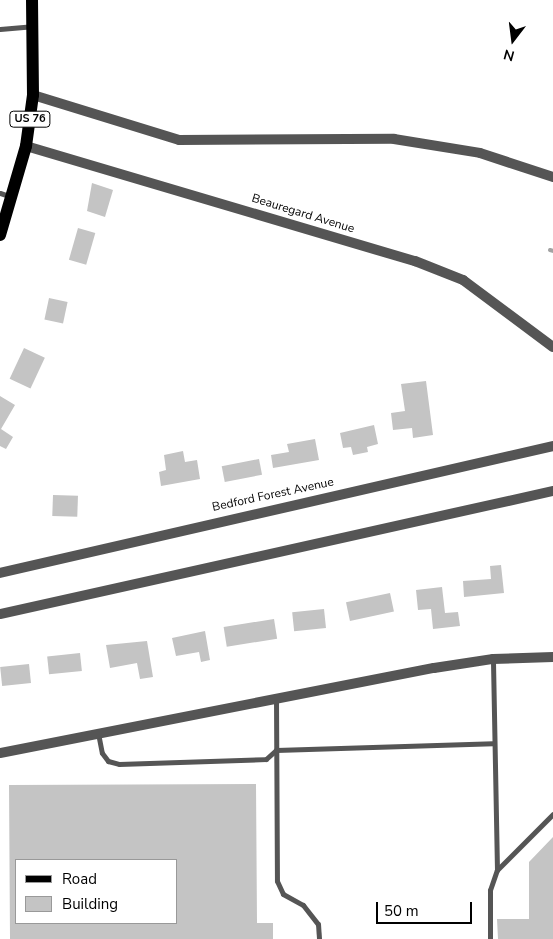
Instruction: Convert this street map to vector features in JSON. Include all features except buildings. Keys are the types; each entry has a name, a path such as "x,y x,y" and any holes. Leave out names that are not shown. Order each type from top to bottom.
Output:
{"main road":[{"name":"US 76","path":"0,235 6,195 26,146 34,95 35,25 32,0"}],"street":[{"path":"34,95 179,140 394,140 480,153 553,177"},
{"name":"Beauregard Avenue","path":"26,146 415,261 463,280 553,347"},
{"name":"Bedford Forest Avenue","path":"0,573 553,446"},
{"path":"0,614 553,491"},
{"path":"0,753 276,698 493,659 553,658"}],"lane":[{"path":"0,29 35,25"},
{"path":"490,939 490,890 496,870 493,659"},
{"path":"276,698 277,881 283,894 303,905 318,924 319,939"},
{"path":"98,733 102,753 108,761 119,764 266,759 276,750 493,743"},
{"path":"496,870 553,814"}]}
